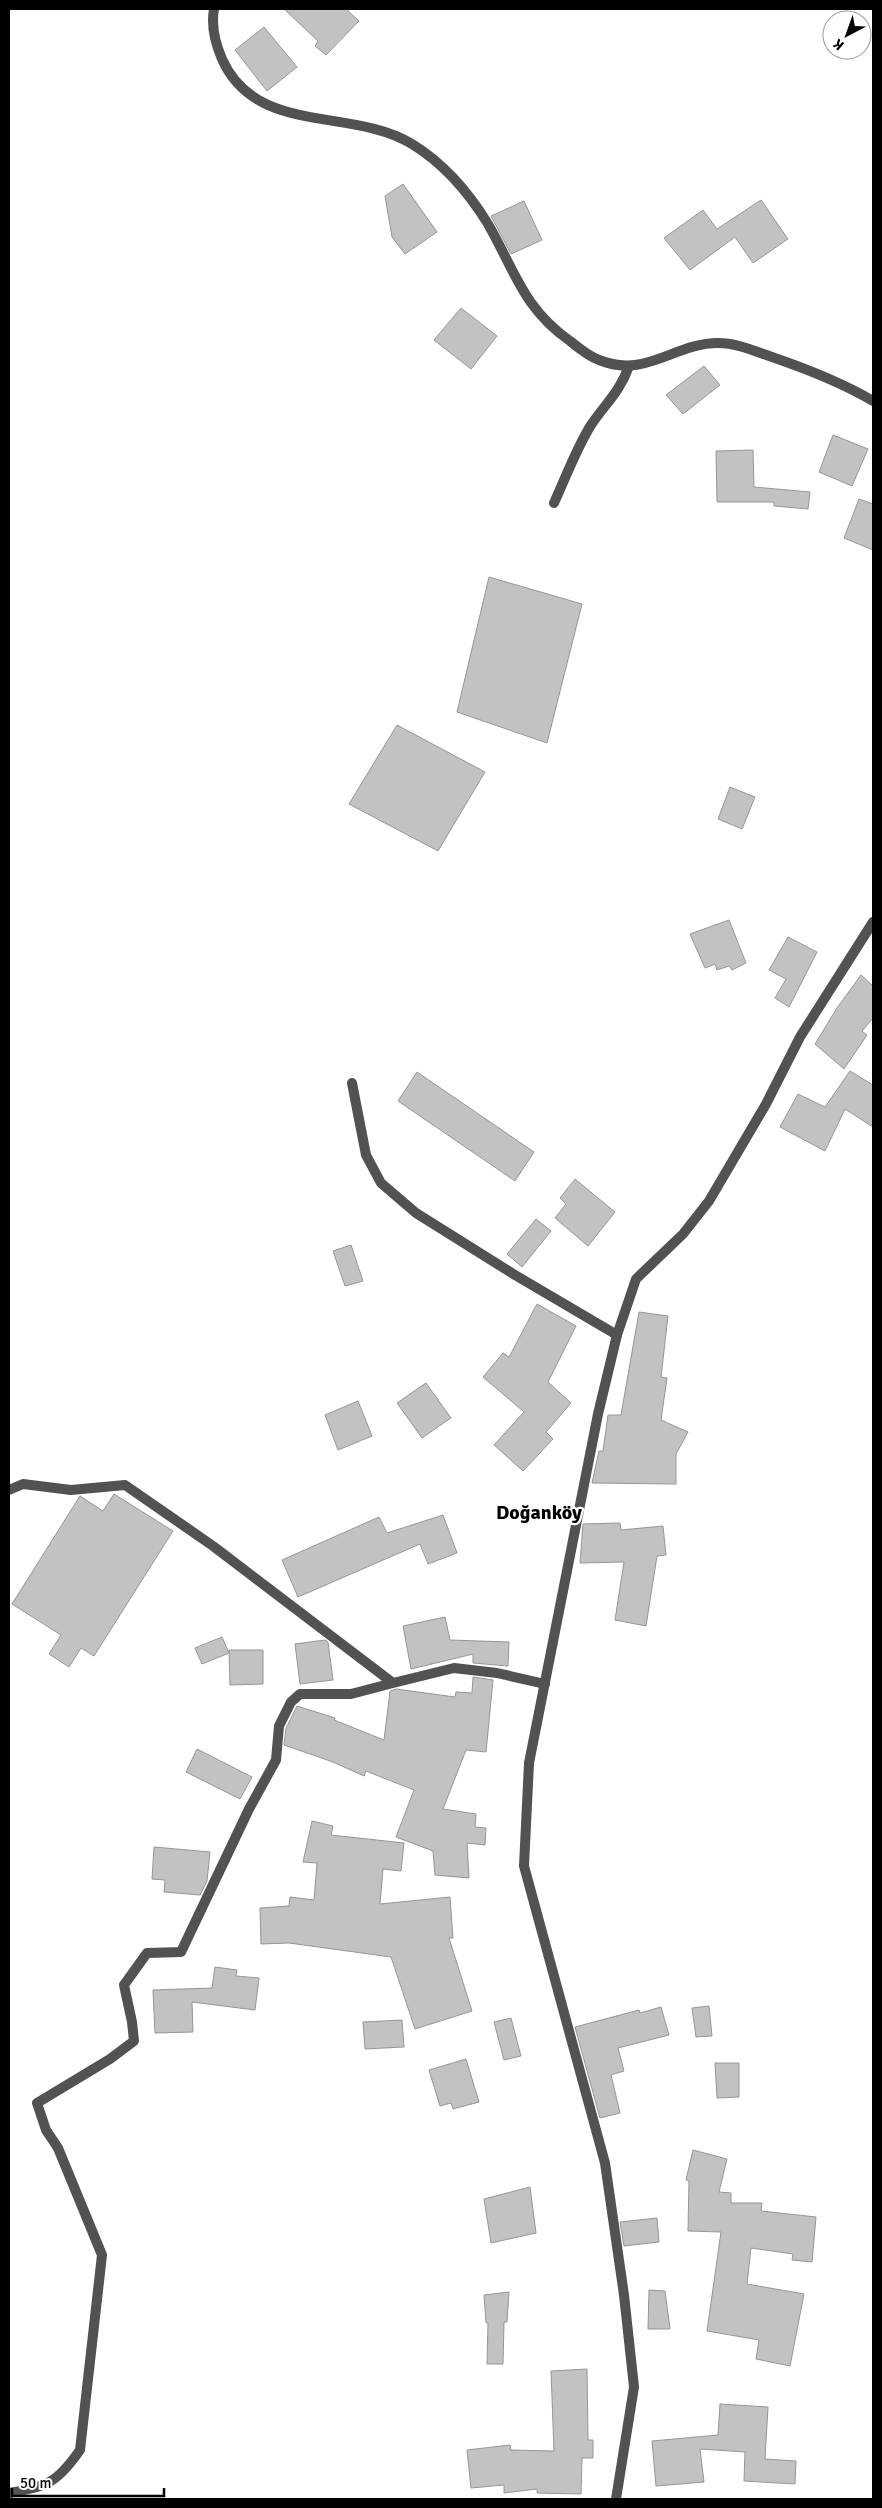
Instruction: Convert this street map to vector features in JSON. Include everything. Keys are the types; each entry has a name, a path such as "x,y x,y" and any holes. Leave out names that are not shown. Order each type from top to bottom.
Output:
{"street":[{"path":"214,9 214,35 218,49 236,82 253,98 281,111 366,126 390,133 428,155 462,189 488,224 528,300 540,316 555,330 596,359 614,365 629,366 656,361 700,345 718,343 738,346 817,373 873,401"},
{"path":"554,503 583,439 618,391 629,366"},
{"path":"616,2499 634,2387 605,2162 524,1866 529,1763 598,1414 617,1335 636,1279 683,1234 709,1201 766,1104 800,1037 873,922"},
{"path":"352,1083 366,1156 381,1183 416,1213 515,1276 617,1335"},
{"path":"9,1490 23,1484 71,1490 125,1485 213,1546 393,1683"},
{"path":"9,2493 52,2482 64,2472 80,2450 102,2255 58,2148 46,2130 37,2103 110,2059 134,2041 124,1986 147,1953 181,1952 249,1809 276,1760 279,1726 291,1702 300,1694 351,1694 454,1668 497,1673 545,1684"}],"building":[{"path":"284,9 346,9 359,21 326,55 315,46 318,41"},
{"path":"264,27 297,67 267,91 235,50"},
{"path":"403,184 437,232 405,254 392,237 385,196"},
{"path":"761,200 788,239 753,263 735,237 690,270 664,238 703,210 717,229"},
{"path":"524,201 542,240 511,254 491,216"},
{"path":"461,308 497,336 471,369 434,340"},
{"path":"704,366 720,385 683,414 666,395"},
{"path":"833,435 868,449 852,486 819,472"},
{"path":"753,450 754,487 810,492 808,509 774,506 774,502 717,502 716,451"},
{"path":"859,499 873,504 873,550 844,538"},
{"path":"489,577 582,604 547,743 457,712"},
{"path":"397,725 485,772 438,851 349,804"},
{"path":"730,787 755,797 742,829 718,819"},
{"path":"729,920 746,963 732,970 729,966 717,970 715,964 705,968 690,934"},
{"path":"788,937 817,952 789,1007 775,998 786,979 769,970"},
{"path":"861,975 873,986 873,1018 862,1031 867,1035 844,1069 815,1044 837,1008"},
{"path":"850,1071 873,1085 873,1127 845,1109 825,1151 780,1127 798,1094 825,1107"},
{"path":"417,1072 534,1152 515,1181 398,1101"},
{"path":"575,1179 615,1212 588,1246 555,1218 566,1204 560,1198"},
{"path":"536,1219 551,1231 522,1267 507,1254"},
{"path":"351,1245 363,1281 345,1286 333,1251"},
{"path":"537,1304 576,1326 548,1382 571,1403 546,1432 553,1439 523,1471 494,1445 524,1412 483,1377 503,1353 509,1357"},
{"path":"639,1312 668,1316 661,1377 667,1378 661,1420 688,1432 676,1454 676,1484 592,1483 599,1451 603,1451 608,1415 621,1415"},
{"path":"426,1383 451,1418 422,1438 397,1403"},
{"path":"358,1401 372,1436 338,1450 325,1415"},
{"path":"114,1494 173,1531 94,1656 81,1648 69,1667 49,1654 61,1635 12,1604 80,1496 103,1511"},
{"path":"443,1515 457,1553 428,1564 420,1544 298,1597 282,1560 379,1517 387,1533"},
{"path":"620,1523 621,1530 663,1526 666,1555 657,1556 646,1626 615,1620 624,1562 580,1563 583,1524"},
{"path":"445,1617 450,1640 509,1642 508,1666 473,1663 473,1654 411,1669 403,1626"},
{"path":"222,1637 229,1653 202,1664 195,1648"},
{"path":"325,1640 328,1642 333,1680 300,1684 295,1644"},
{"path":"229,1650 263,1650 263,1684 230,1685"},
{"path":"473,1677 493,1680 486,1752 466,1750 443,1809 476,1814 475,1827 486,1828 485,1845 467,1843 469,1878 435,1875 433,1851 396,1837 414,1790 366,1771 364,1776 333,1762 284,1745 286,1728 297,1706 335,1718 334,1720 384,1740 390,1691 396,1689 455,1697 456,1692 472,1693"},
{"path":"197,1749 252,1777 240,1799 186,1772"},
{"path":"312,1821 333,1826 331,1835 404,1843 401,1871 383,1869 380,1904 450,1897 453,1938 449,1938 472,2011 415,2029 391,1957 289,1943 261,1944 260,1908 289,1906 290,1897 314,1900 317,1863 303,1862"},
{"path":"154,1847 210,1852 207,1881 200,1895 164,1892 165,1880 152,1879"},
{"path":"215,1967 237,1970 236,1976 259,1978 255,2010 192,2002 193,2032 155,2033 153,1990 212,1988"},
{"path":"709,2006 712,2036 696,2037 692,2008"},
{"path":"661,2007 669,2035 618,2048 624,2071 611,2075 620,2113 600,2118 575,2027 639,2010 640,2013"},
{"path":"511,2018 521,2056 504,2060 494,2022"},
{"path":"402,2020 404,2047 365,2049 363,2022"},
{"path":"466,2059 479,2102 453,2109 451,2103 440,2106 429,2070"},
{"path":"715,2063 739,2063 739,2097 717,2098"},
{"path":"693,2150 727,2159 719,2192 731,2193 731,2203 762,2203 761,2211 816,2217 812,2262 792,2260 793,2254 751,2248 747,2284 804,2294 790,2366 756,2359 759,2340 707,2331 721,2232 688,2231 689,2181 686,2180"},
{"path":"530,2187 536,2233 491,2243 484,2199"},
{"path":"657,2218 659,2242 624,2246 620,2222"},
{"path":"649,2290 665,2291 670,2329 648,2329"},
{"path":"509,2292 507,2322 504,2322 503,2364 487,2364 488,2323 486,2323 484,2295"},
{"path":"587,2369 588,2440 593,2440 593,2458 582,2458 581,2494 537,2493 537,2489 504,2493 504,2485 471,2488 467,2450 510,2445 511,2450 554,2451 551,2371"},
{"path":"720,2404 768,2407 765,2459 796,2461 795,2484 744,2481 745,2452 700,2449 704,2482 656,2486 652,2441 718,2435"}],"district":[{"name":"Doğanköy","path":"539,1512"}]}
